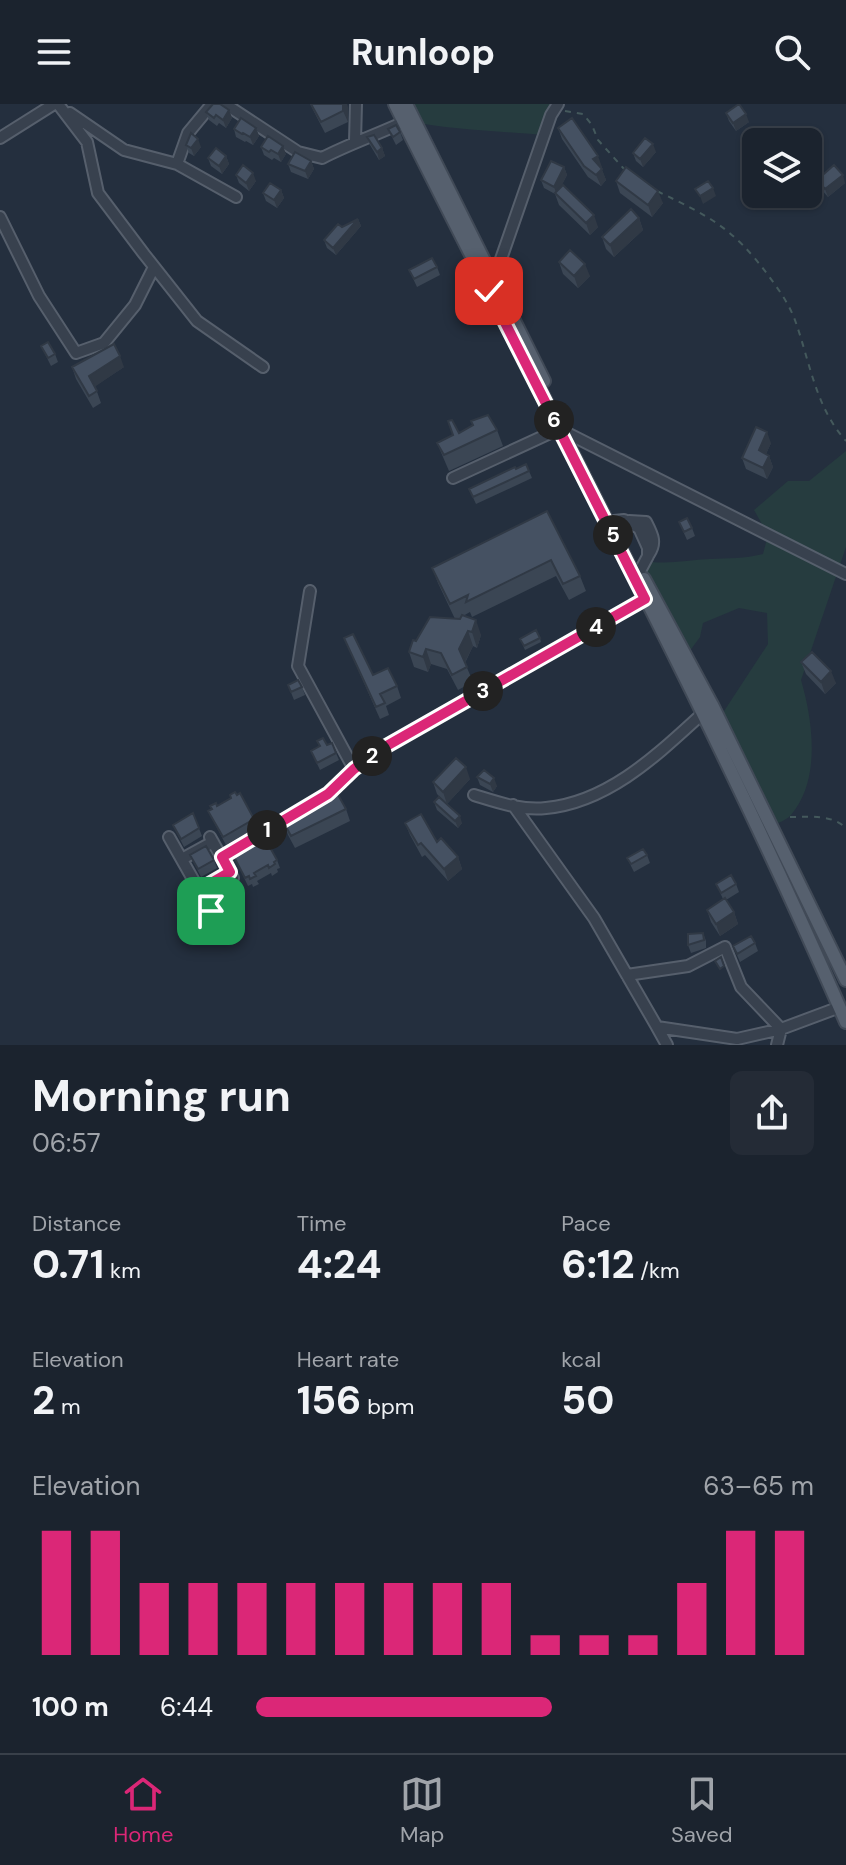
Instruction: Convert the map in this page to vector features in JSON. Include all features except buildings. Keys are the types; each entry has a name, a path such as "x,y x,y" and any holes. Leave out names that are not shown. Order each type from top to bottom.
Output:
{"main road":[{"path":"395,104 492,286"},
{"path":"406,104 759,830 846,1022"},
{"path":"564,431 619,520 640,571 712,705 846,980"}],"street":[{"path":"0,138 57,104"},
{"path":"57,104 124,150 177,164 236,197"},
{"path":"57,104 87,142 98,193 154,267 197,321 263,367"},
{"path":"177,164 188,133 212,104"},
{"path":"225,104 298,152 322,158 404,122"},
{"path":"355,141 356,104"},
{"path":"492,286 551,115 558,104"},
{"path":"0,217 39,296 76,353 104,343 135,305 154,267"},
{"path":"453,478 564,431 846,574"},
{"path":"619,520 639,528 648,548 648,556 640,571"},
{"path":"310,591 298,666 354,769"},
{"path":"222,857 328,794 354,769 383,748 645,599"},
{"path":"474,795 544,809 583,801 621,781 702,714"},
{"path":"513,805 594,918 667,1045"},
{"path":"169,837 211,911"},
{"path":"182,859 212,839 232,875 199,890"},
{"path":"627,975 688,966 725,947 741,987 781,1029"},
{"path":"657,1027 737,1039 781,1029 840,1007"},
{"path":"777,1045 781,1029"}],"path":[{"path":"551,115 565,111 583,114 598,140 626,171"},
{"path":"654,189 725,227 759,262 782,293 796,321 822,402 846,441"},
{"path":"790,817 829,818 846,828"}],"green space":[{"path":"399,104 558,104 544,135 407,121"},
{"path":"846,451 846,547 801,680 809,713 811,768 801,801 791,815 763,829 713,728 768,644 767,613 739,608 703,623 700,637 681,663 636,575 645,561 743,558 763,554 768,535 754,510 788,481 809,481"}],"route":[{"path":"211,911 199,890 230,872 222,857 328,794 354,769 383,748 645,599 489,291"}]}
